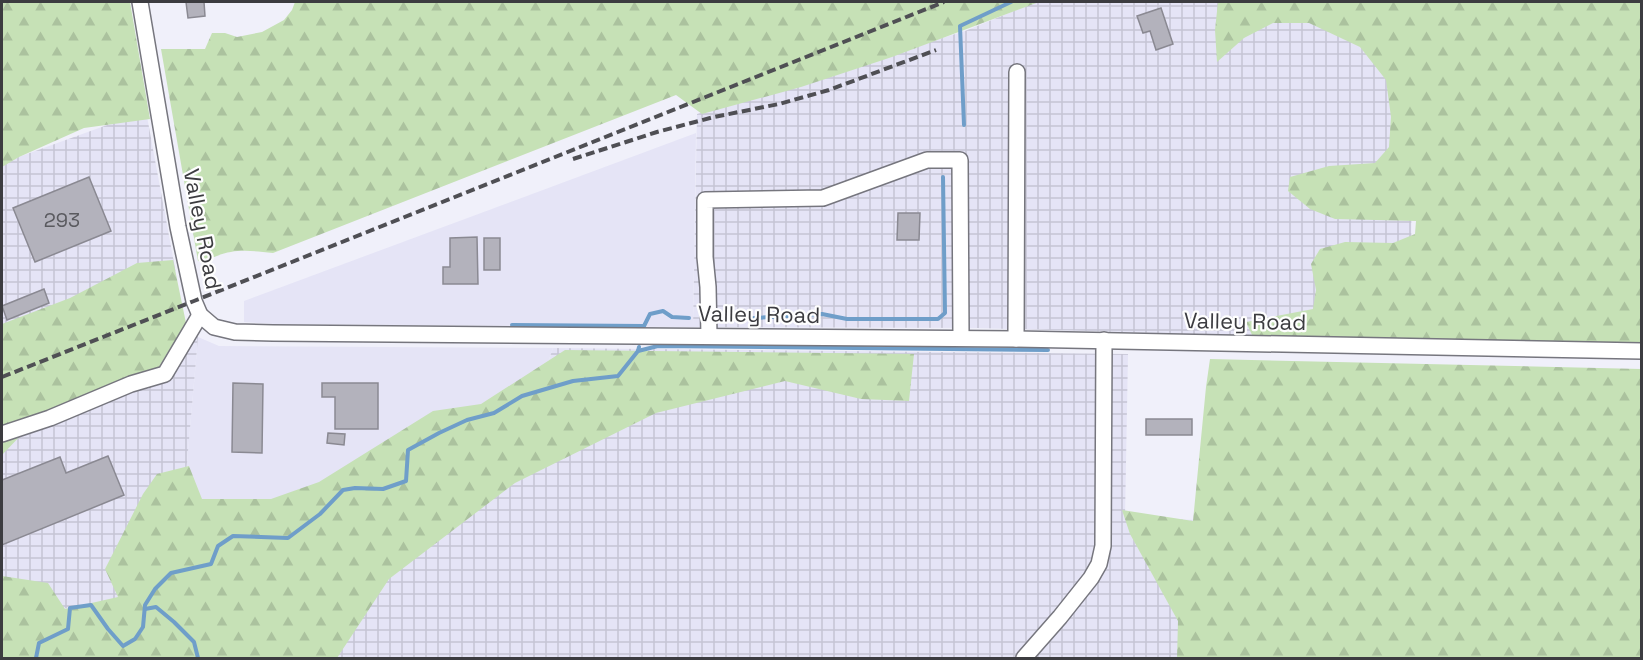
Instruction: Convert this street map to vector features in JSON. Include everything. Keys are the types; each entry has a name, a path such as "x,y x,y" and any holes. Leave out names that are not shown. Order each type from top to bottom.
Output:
{"street":[{"name":"Valley Road","path":"140,2 191,291 200,315 214,327 236,332 961,338 1641,351"},
{"path":"1016,339 1017,72"},
{"path":"708,336 705,200 823,198 927,160 960,159 961,338"},
{"path":"2,434 50,418 131,384 165,374 200,315"},
{"path":"1024,658 1072,602 1099,564 1103,546 1104,340"}],"shaded area":[{"path":"1036,2 1412,2 1411,340 977,328 693,327 697,114 965,31"},
{"path":"146,111 177,279 2,345 2,163"},
{"path":"696,133 693,327 244,322 244,301"},
{"path":"181,323 198,337 181,532 106,610 2,606 2,395"},
{"path":"198,337 219,346 553,348 546,368 278,531 181,532"},
{"path":"553,348 1128,354 1125,518 1203,520 1205,658 277,658 546,368"}],"green space":[{"path":"2,2 130,2 150,119 84,128 2,167"},
{"path":"295,2 1039,2 892,57 801,87 702,114 676,95 273,253 237,251 222,254 204,262 198,261 161,49 205,49 212,33 225,33 237,37 262,32 284,20"},
{"path":"1218,2 1641,2 1641,344 1253,337 1246,322 1313,309 1316,290 1311,264 1320,249 1345,242 1393,243 1415,234 1416,221 1335,219 1310,209 1288,191 1290,177 1329,166 1375,163 1389,147 1391,117 1386,80 1360,47 1309,23 1273,23 1244,38 1217,62 1215,30"},
{"path":"173,260 186,323 157,370 24,432 2,455 2,324 70,298 137,263"},
{"path":"565,350 914,354 909,401 861,399 785,381 656,413 515,483 389,579 337,658 2,658 2,576 48,583 65,609 118,597 105,569 143,494 157,474 189,466 202,499 271,499 319,482 433,411 481,404"},
{"path":"1210,359 1641,369 1641,658 1177,658 1178,621 1130,534 1122,510 1193,521"}],"building":[{"path":"186,2 204,2 205,16 188,18"},
{"path":"1161,8 1173,44 1156,50 1150,31 1143,33 1137,16"},
{"path":"89,177 111,231 35,262 13,208"},
{"path":"898,213 920,213 919,240 897,240"},
{"path":"477,237 478,284 443,284 443,267 450,267 450,238"},
{"path":"484,238 500,238 500,270 484,270"},
{"path":"44,289 49,303 7,320 2,306"},
{"path":"233,383 263,384 262,453 232,452"},
{"path":"322,383 378,383 378,429 335,429 335,397 322,397"},
{"path":"1146,419 1192,419 1192,435 1146,435"},
{"path":"328,433 345,434 344,445 327,443"},
{"path":"108,456 124,495 2,545 2,480 60,457 66,473"}],"waterway":[{"path":"964,125 960,26 1011,2"},
{"path":"737,319 822,314 847,319 938,319 945,313 943,177"},
{"path":"512,325 644,326 650,314 663,311 672,317 689,318"},
{"path":"638,351 658,346 1048,350"},
{"path":"36,658 39,643 68,629 70,608 91,605 123,646 135,639 143,627 145,605 155,589 171,573 211,564 218,546 233,536 288,538 320,514 343,490 383,489 406,481 408,450 439,433 467,420 494,413 522,396 573,381 618,376 639,347"},
{"path":"145,609 156,607 174,622 194,642 198,658"}],"railway":[{"path":"2,377 944,2"},
{"path":"573,159 657,132 829,90 936,50"}]}
